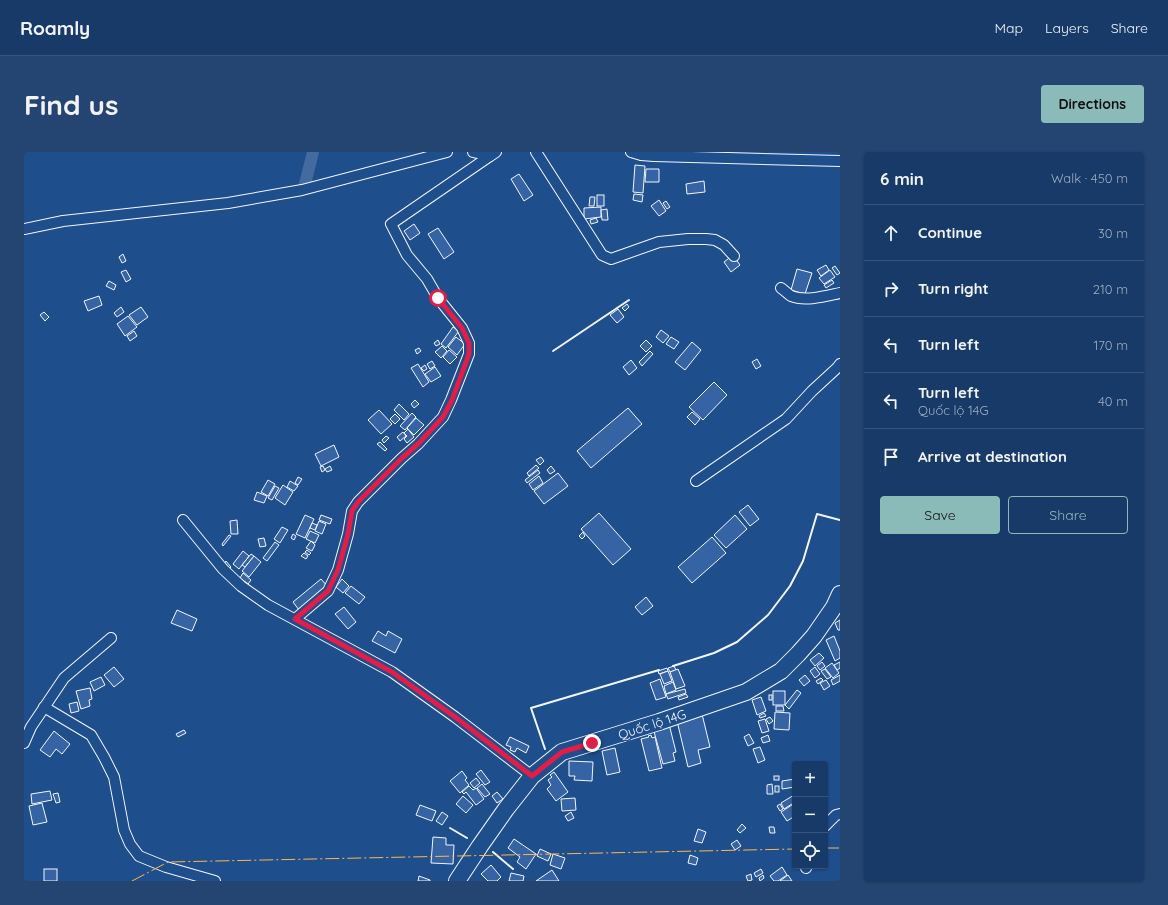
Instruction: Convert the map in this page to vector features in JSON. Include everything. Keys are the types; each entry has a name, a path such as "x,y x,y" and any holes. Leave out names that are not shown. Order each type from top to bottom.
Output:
{"main road":[{"name":"Quốc lộ 14G","path":"457,881 506,808 532,776 562,752 659,722 746,692 781,671 814,636 838,604"}],"street":[{"path":"24,229 63,220 228,203 302,190 448,152"},
{"path":"473,152 493,154"},
{"path":"536,152 602,255 611,259 659,242 706,239 714,240 724,245 734,256"},
{"path":"631,152 641,155 654,156 840,161"},
{"path":"295,619 328,591 338,570 348,534 352,511 358,502 418,444 443,417 452,400 469,354 469,343 462,328 438,298 427,279 407,255 391,224 493,154"},
{"path":"781,288 790,295 800,298 820,297 840,293"},
{"path":"696,481 786,419 840,364"},
{"path":"183,520 223,569 241,586 268,605 392,672 455,717 532,776"},
{"path":"24,743 31,727 64,678 111,638"},
{"path":"44,706 91,735 114,777 124,830 130,844 139,856 166,867 215,881"},
{"path":"828,823 836,815 840,814"}],"building":[{"path":"635,165 645,166 643,193 633,192"},
{"path":"646,169 659,169 659,182 645,182"},
{"path":"519,174 533,195 524,201 511,179"},
{"path":"704,181 705,192 687,194 686,184"},
{"path":"634,194 643,195 642,202 633,200"},
{"path":"597,195 604,195 604,206 597,206"},
{"path":"590,197 595,197 594,206 589,206"},
{"path":"659,200 666,211 659,216 651,206"},
{"path":"666,201 670,207 667,209 663,203"},
{"path":"601,207 601,217 584,219 584,208"},
{"path":"607,209 608,220 602,220 601,210"},
{"path":"596,218 598,222 591,224 590,220"},
{"path":"414,224 420,233 410,240 404,231"},
{"path":"438,228 454,252 444,259 428,234"},
{"path":"123,254 126,261 122,263 119,257"},
{"path":"733,255 740,265 731,272 724,262"},
{"path":"826,265 829,270 821,276 817,270"},
{"path":"835,266 840,273 837,275 832,268"},
{"path":"797,269 812,273 805,294 791,290"},
{"path":"126,270 131,279 126,282 121,272"},
{"path":"830,270 835,277 824,284 819,278"},
{"path":"832,280 834,283 826,288 824,285"},
{"path":"109,281 116,285 114,290 106,286"},
{"path":"99,296 102,305 88,311 84,301"},
{"path":"627,304 629,307 625,311 622,308"},
{"path":"121,307 124,312 117,317 114,313"},
{"path":"141,307 148,317 137,325 129,315"},
{"path":"618,309 624,317 617,323 610,315"},
{"path":"44,312 49,317 45,321 40,315"},
{"path":"128,316 137,327 125,336 117,324"},
{"path":"453,327 459,331 446,348 441,344"},
{"path":"661,330 669,336 663,343 656,337"},
{"path":"134,331 137,336 130,341 127,336"},
{"path":"456,337 465,344 457,355 448,347"},
{"path":"671,337 679,342 674,349 666,344"},
{"path":"438,340 440,344 436,346 434,343"},
{"path":"646,340 652,346 646,352 640,346"},
{"path":"692,342 701,350 685,370 675,362"},
{"path":"442,346 447,351 441,358 435,352"},
{"path":"419,348 421,351 417,354 415,350"},
{"path":"449,350 457,357 450,364 443,357"},
{"path":"650,351 653,354 642,366 639,362"},
{"path":"757,359 761,366 756,369 752,362"},
{"path":"631,360 637,368 629,375 623,367"},
{"path":"432,361 435,366 430,369 427,364"},
{"path":"418,364 429,382 423,387 411,368"},
{"path":"425,365 427,369 424,371 421,368"},
{"path":"435,367 441,376 431,382 425,374"},
{"path":"714,382 727,395 703,420 689,407"},
{"path":"415,400 419,404 414,408 411,404"},
{"path":"399,404 409,414 404,420 394,410"},
{"path":"628,408 642,424 591,468 577,451"},
{"path":"379,410 392,424 381,434 368,420"},
{"path":"692,412 700,419 695,425 687,417"},
{"path":"412,413 416,417 405,430 400,426"},
{"path":"395,414 400,419 395,424 390,419"},
{"path":"416,418 424,425 414,435 407,428"},
{"path":"408,429 414,437 407,443 404,439 407,436 404,433"},
{"path":"403,432 406,436 400,441 397,437"},
{"path":"386,436 389,438 384,443 382,440"},
{"path":"380,442 387,449 385,451 377,444"},
{"path":"334,445 339,457 321,466 315,454"},
{"path":"541,457 544,461 540,465 536,460"},
{"path":"536,465 539,468 529,476 527,473"},
{"path":"323,466 325,470 322,472 320,467"},
{"path":"330,466 332,470 327,472 325,469"},
{"path":"551,466 555,471 550,474 547,470"},
{"path":"538,470 540,473 527,483 525,480"},
{"path":"558,473 568,486 544,504 534,491"},
{"path":"539,476 543,483 533,490 529,484"},
{"path":"298,477 302,479 298,485 295,483"},
{"path":"268,480 275,484 268,496 261,492"},
{"path":"290,481 298,486 294,491 287,487"},
{"path":"283,485 293,492 285,505 275,498"},
{"path":"275,486 279,488 272,500 268,498"},
{"path":"257,492 267,496 264,503 254,500"},
{"path":"748,505 759,519 750,526 739,512"},
{"path":"599,513 631,549 613,565 581,529"},
{"path":"305,515 314,519 305,538 296,534"},
{"path":"321,515 332,519 330,524 319,520"},
{"path":"735,515 747,529 726,548 714,535"},
{"path":"237,520 238,534 231,534 230,521"},
{"path":"319,521 326,524 322,534 315,531"},
{"path":"312,523 317,525 315,530 310,528"},
{"path":"282,527 288,530 280,543 274,539"},
{"path":"310,531 319,535 315,543 306,539"},
{"path":"583,532 585,536 582,539 579,536"},
{"path":"293,534 296,536 294,540 291,538"},
{"path":"229,535 231,536 223,546 222,544"},
{"path":"712,537 726,553 692,583 678,567"},
{"path":"264,538 266,546 260,547 258,539"},
{"path":"311,541 315,545 312,551 306,548"},
{"path":"275,542 279,545 267,561 263,558"},
{"path":"307,550 311,553 309,555 305,552"},
{"path":"243,551 249,556 239,569 233,564"},
{"path":"304,553 308,556 306,559 301,556"},
{"path":"251,554 254,556 245,567 242,565"},
{"path":"254,556 261,562 249,577 242,571"},
{"path":"226,561 231,567 229,569 224,564"},
{"path":"243,573 251,580 248,584 240,578"},
{"path":"321,579 328,587 299,610 293,602"},
{"path":"342,579 349,586 343,593 336,587"},
{"path":"351,586 365,597 359,604 345,593"},
{"path":"646,597 653,606 642,615 635,607"},
{"path":"344,607 356,622 348,629 335,614"},
{"path":"177,610 197,619 192,631 171,623"},
{"path":"840,620 840,630 838,630 835,623"},
{"path":"378,631 386,636 388,631 402,639 395,653 372,641"},
{"path":"834,636 840,651 840,658 835,661 826,640"},
{"path":"819,653 824,658 815,666 810,660"},
{"path":"822,662 825,666 820,670 817,666"},
{"path":"840,662 840,668 837,670 834,665"},
{"path":"832,663 839,673 833,678 825,668"},
{"path":"674,666 676,670 670,672 668,668"},
{"path":"114,667 124,679 114,687 104,675"},
{"path":"815,667 820,674 815,678 810,671"},
{"path":"667,668 668,671 659,674 658,671"},
{"path":"678,669 685,686 676,689 670,672"},
{"path":"825,669 831,677 827,679 821,671"},
{"path":"668,671 672,681 664,684 660,674"},
{"path":"805,675 810,681 804,686 799,680"},
{"path":"840,675 840,681 833,685 831,680"},
{"path":"101,677 105,685 94,691 90,682"},
{"path":"821,678 823,680 818,684 816,681"},
{"path":"660,679 666,697 656,700 650,683"},
{"path":"826,680 830,686 824,690 820,683"},
{"path":"673,682 676,690 666,694 664,686"},
{"path":"90,688 92,699 89,700 90,706 81,709 76,691"},
{"path":"685,689 686,693 668,699 666,694"},
{"path":"797,690 801,693 789,709 785,705"},
{"path":"773,691 785,691 785,705 773,705"},
{"path":"686,694 688,697 679,700 678,697"},
{"path":"769,695 772,695 772,700 769,700"},
{"path":"761,697 766,711 757,715 752,700"},
{"path":"77,702 79,711 71,713 69,704"},
{"path":"776,706 783,706 784,711 776,711"},
{"path":"775,712 790,713 789,730 774,729"},
{"path":"764,713 766,716 760,718 759,716"},
{"path":"702,714 710,747 698,750 701,763 688,767 677,721"},
{"path":"770,717 773,721 769,724 766,719"},
{"path":"765,719 769,731 762,733 758,721"},
{"path":"669,724 676,752 673,753 675,761 663,764 653,728"},
{"path":"184,730 186,733 178,737 176,734"},
{"path":"54,731 70,744 62,754 56,749 50,757 40,750"},
{"path":"749,734 754,743 748,746 744,737"},
{"path":"651,735 652,738 655,737 662,768 649,771 641,739"},
{"path":"768,735 770,741 763,743 761,738"},
{"path":"510,737 529,746 526,753 517,748 515,752 510,750 511,747 506,745"},
{"path":"760,747 765,760 758,763 753,749"},
{"path":"615,748 620,772 607,775 602,751"},
{"path":"569,761 593,762 592,781 574,780 575,776 569,776"},
{"path":"481,770 490,782 485,785 476,774"},
{"path":"462,771 467,778 465,780 469,785 460,793 450,781"},
{"path":"554,772 568,792 556,801 547,789 551,785 548,780 552,777 550,775"},
{"path":"774,776 779,776 779,780 774,780"},
{"path":"476,778 480,783 474,788 470,783"},
{"path":"792,779 792,787 782,789 782,781"},
{"path":"482,784 490,794 485,797 477,788"},
{"path":"772,784 773,794 767,794 767,785"},
{"path":"469,786 473,790 476,788 484,799 476,805 466,792 464,794 462,792"},
{"path":"775,786 779,786 779,792 775,792"},
{"path":"50,791 52,800 32,804 31,794"},
{"path":"497,792 503,799 497,803 492,796"},
{"path":"58,793 60,802 56,803 53,794"},
{"path":"463,796 473,805 466,813 456,804"},
{"path":"792,796 792,804 784,809 781,803"},
{"path":"575,798 576,810 562,811 561,799"},
{"path":"42,803 47,822 33,825 29,806"},
{"path":"780,804 783,809 780,811 777,806"},
{"path":"420,805 436,811 432,821 416,815"},
{"path":"792,805 792,818 787,821 781,812"},
{"path":"442,812 448,816 442,825 436,821"},
{"path":"571,812 574,818 568,821 565,816"},
{"path":"742,824 746,828 740,833 737,830"},
{"path":"769,827 774,827 775,833 770,833"},
{"path":"698,829 706,832 702,843 694,841"},
{"path":"433,837 446,838 446,845 454,845 453,864 431,863"},
{"path":"514,839 536,854 526,869 517,862 520,857 508,848"},
{"path":"737,840 741,846 735,850 731,844"},
{"path":"540,849 551,854 548,861 537,856"},
{"path":"553,854 565,858 561,869 550,865"},
{"path":"690,855 698,858 696,865 688,863"},
{"path":"491,865 501,877 497,881 488,881 481,874"},
{"path":"782,867 787,875 778,881 774,881 770,876"},
{"path":"44,869 57,869 57,881 44,881"},
{"path":"761,869 763,873 756,877 754,873"},
{"path":"552,870 559,881 536,881"},
{"path":"511,873 524,876 523,881 509,881"},
{"path":"751,874 752,880 748,881 746,876"},
{"path":"763,875 764,878 760,881 759,878"},
{"path":"788,875 792,881 780,881"},
{"path":"419,876 430,880 430,881 418,881"}],"waterway":[{"path":"304,188 313,152"}],"wall":[{"path":"553,351 629,300"},
{"path":"673,666 714,653 737,642 768,615 790,586 803,561 817,514 840,520"},
{"path":"545,749 531,708 659,670"},
{"path":"450,828 467,838"},
{"path":"493,852 513,869"}],"power":[{"path":"828,848 840,848"},
{"path":"132,881 168,862 792,849"}],"route":[{"path":"438,298 462,328 469,343 469,354 452,400 443,417 418,444 358,502 352,511 348,534 338,570 328,591 295,619 392,672 455,717 532,776 562,752 592,743"}]}
